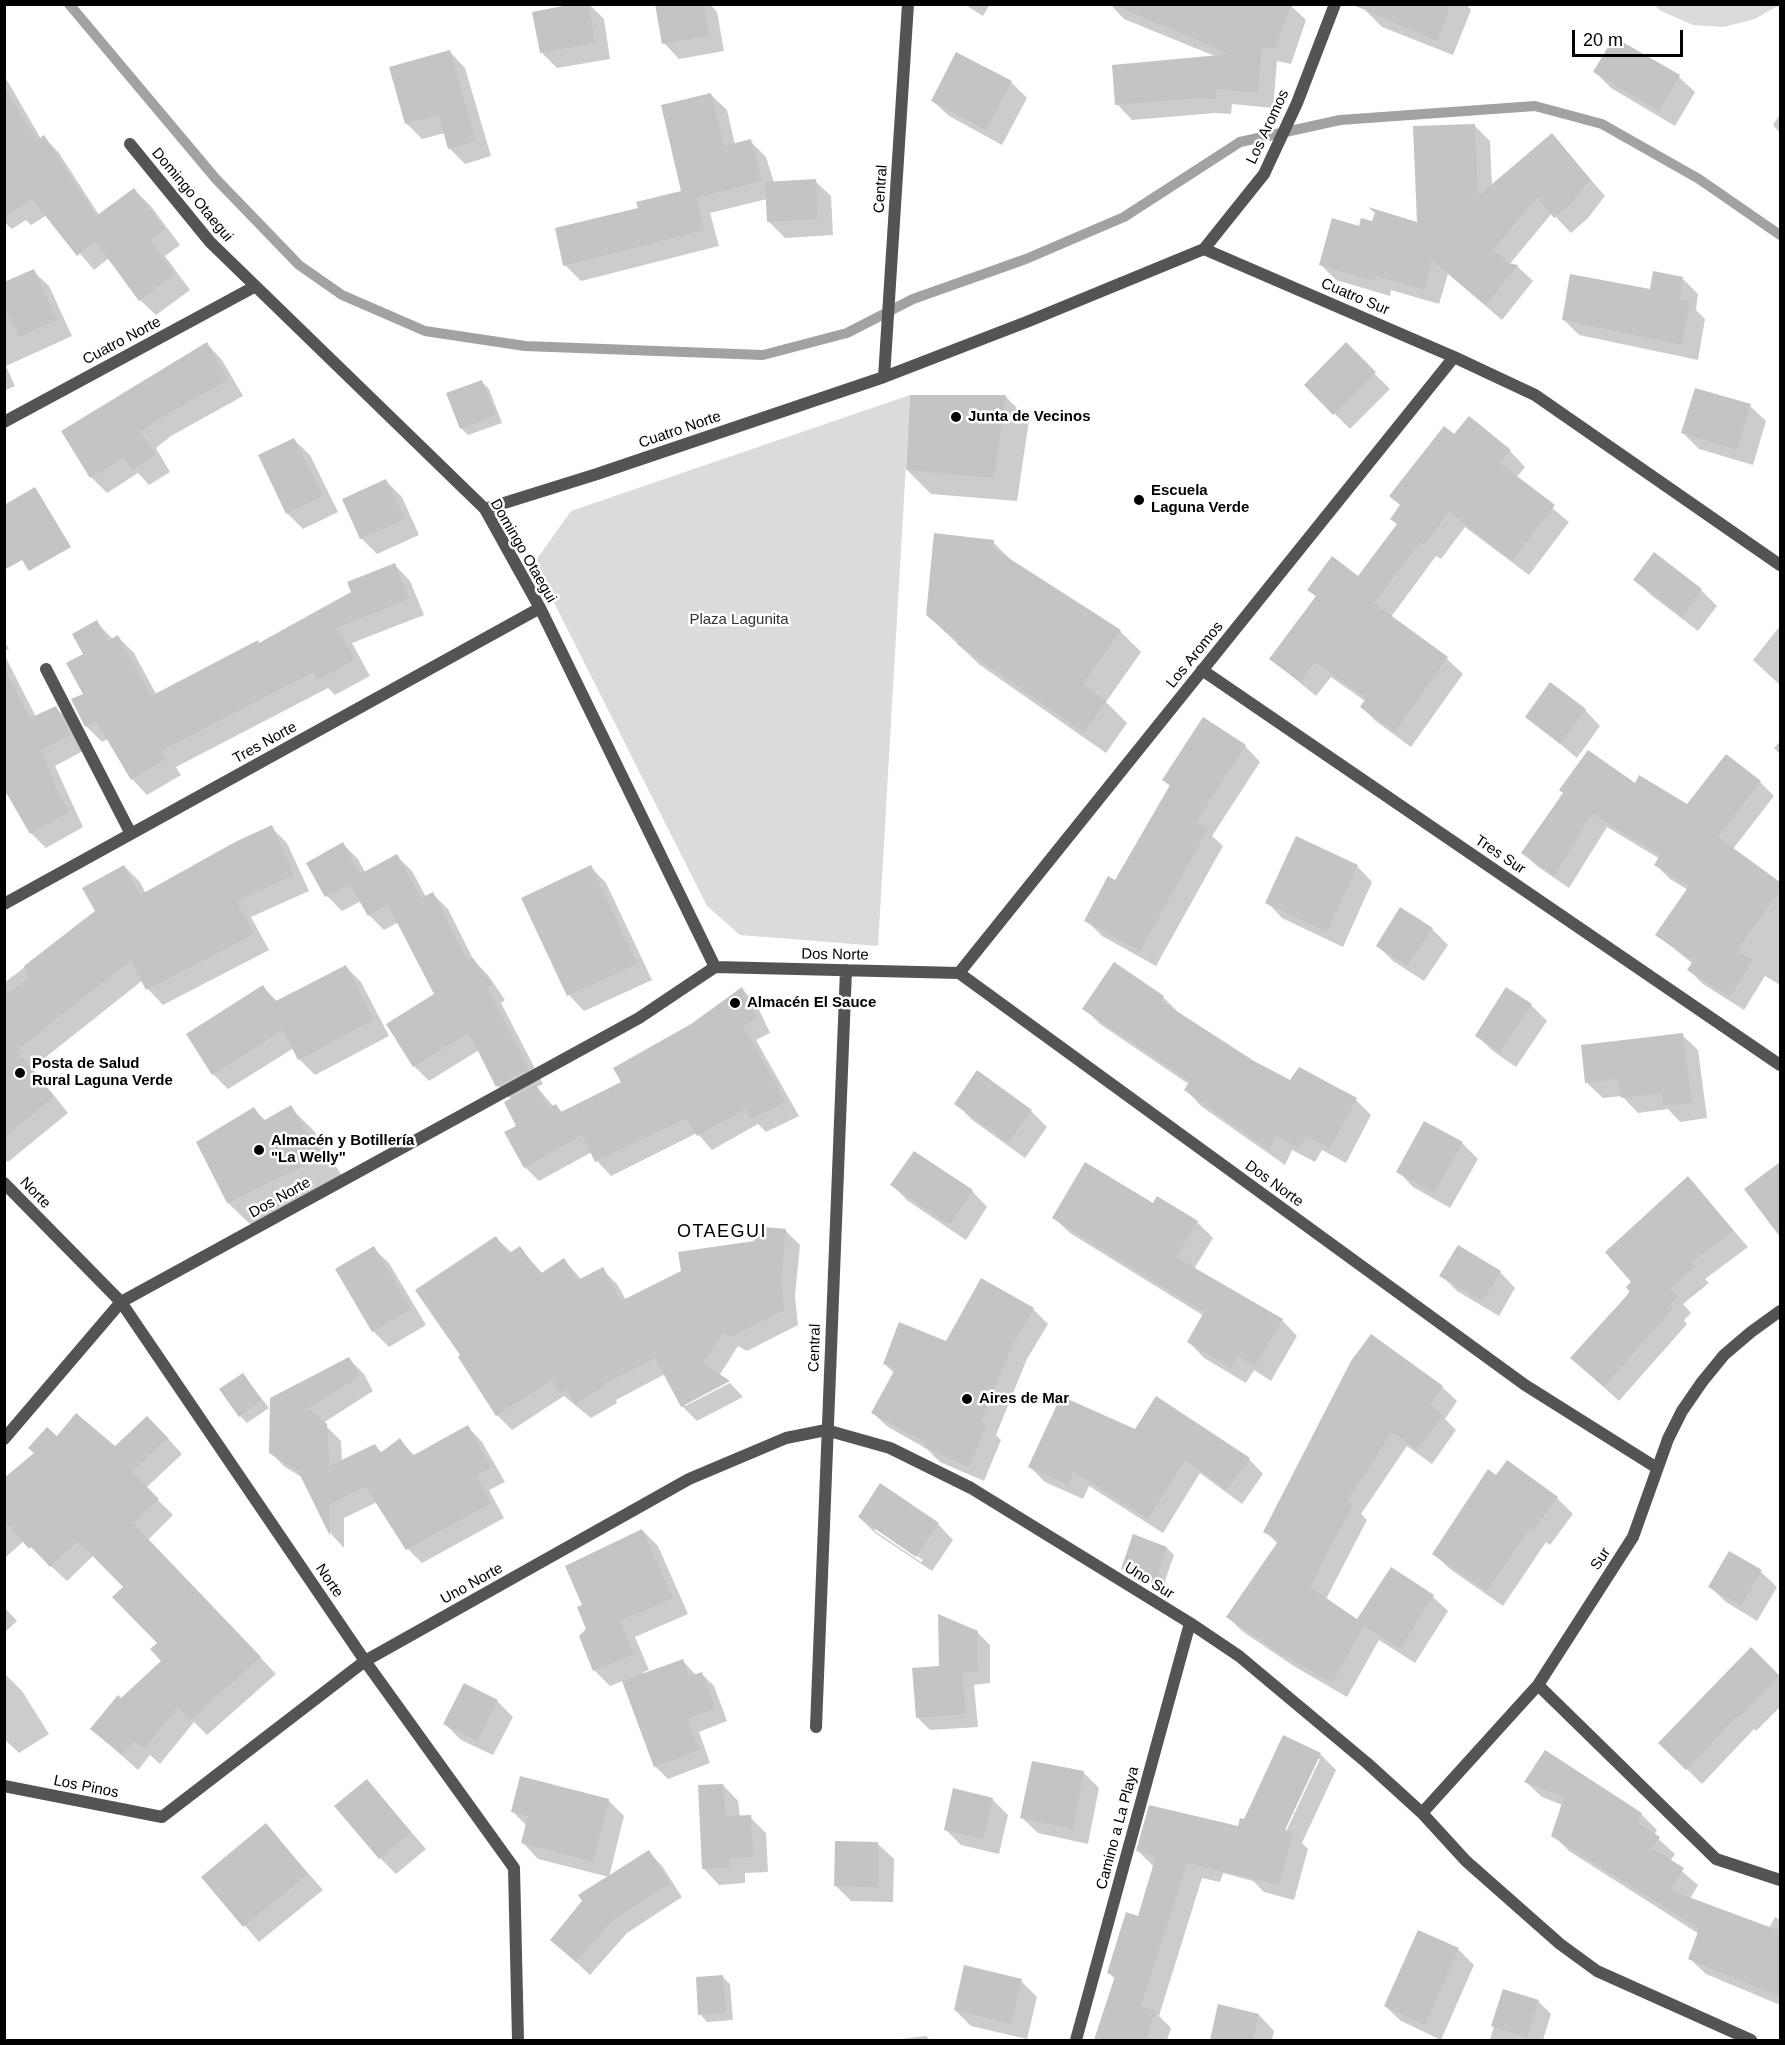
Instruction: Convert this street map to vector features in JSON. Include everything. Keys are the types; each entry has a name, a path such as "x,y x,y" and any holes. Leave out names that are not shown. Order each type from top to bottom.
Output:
{"street":[{"name":"Central","path":"884,376 908,4"},
{"name":"Los Aromos","path":"1204,249 1264,174 1297,103 1335,4"},
{"name":"Domingo Otaegui","path":"130,144 210,242 485,509 540,608 714,967"},
{"name":"Cuatro Sur","path":"1204,249 1454,357 1535,395 1780,565"},
{"path":"884,376 1029,321 1204,249"},
{"name":"Cuatro Norte","path":"4,422 254,287"},
{"name":"Los Aromos","path":"959,973 1454,357"},
{"name":"Cuatro Norte","path":"485,509 597,474 884,376"},
{"name":"Tres Norte","path":"4,903 540,608"},
{"path":"46,669 131,834"},
{"name":"Tres Sur","path":"1202,670 1780,1065"},
{"name":"Dos Norte","path":"4,1439 121,1302 639,1018 714,967 959,973 1525,1385 1657,1468"},
{"name":"Central","path":"816,1726 846,970"},
{"name":"Norte","path":"4,1183 121,1302 365,1661 514,1868 518,2040"},
{"name":"Sur","path":"1422,1813 1539,1685 1633,1537 1657,1468 1682,1411 1702,1382 1733,1348 1780,1311"},
{"name":"Uno Sur","path":"826,1430 890,1448 971,1488 1190,1623 1239,1656 1422,1813 1466,1862 1560,1944 1598,1971 1751,2040"},
{"name":"Uno Norte","path":"162,1817 365,1661 689,1479 786,1438 826,1430"},
{"name":"Camino a La Playa","path":"1076,2040 1190,1623"},
{"path":"1539,1685 1716,1859 1780,1880"},
{"name":"Los Pinos","path":"4,1786 162,1817"}],"green space":[{"path":"1654,5 1779,5 1755,19 1724,27 1693,25 1661,11"},
{"name":"Plaza Lagunita","path":"910,395 878,946 740,935 707,906 534,563 571,511"}],"building":[{"path":"573,4 589,4 595,43 540,53 532,12"},
{"path":"655,4 704,4 709,36 662,44"},
{"path":"1111,4 1291,4 1275,49 1262,47 1258,93 1216,89 1216,99 1199,98 1115,105 1112,65 1230,54"},
{"path":"1351,4 1451,4 1437,41"},
{"path":"1614,37 1680,75 1659,111 1593,72"},
{"path":"450,50 476,141 448,149 439,115 405,124 389,67"},
{"path":"956,52 1012,81 986,130 931,101"},
{"path":"4,86 37,140 44,135 96,216 134,188 165,229 150,240 175,274 139,301 95,241 77,256 32,199 4,217"},
{"path":"711,93 724,146 751,139 762,181 696,198 704,230 563,266 555,228 638,208 636,202 681,191 661,105"},
{"path":"1475,124 1478,196 1552,133 1590,179 1572,203 1554,218 1537,197 1493,250 1506,259 1503,262 1518,265 1486,305 1432,260 1424,290 1376,276 1374,281 1319,265 1332,218 1359,226 1361,218 1372,221 1375,213 1368,207 1417,222 1413,126"},
{"path":"816,179 818,219 767,222 765,182"},
{"path":"34,269 57,320 19,337 4,306 4,282"},
{"path":"1653,271 1683,277 1680,300 1690,301 1682,345 1562,320 1570,274 1650,289"},
{"path":"207,342 228,380 155,421 141,432 156,455 132,470 124,457 90,478 61,431"},
{"path":"1346,342 1376,372 1333,415 1304,385"},
{"path":"482,380 496,415 460,429 446,393"},
{"path":"1695,388 1751,404 1737,450 1681,433"},
{"name":"Junta de Vecinos","path":"910,395 1006,395 994,478 906,470"},
{"path":"1469,416 1511,450 1500,463 1555,505 1512,561 1449,512 1424,545 1420,542 1374,603 1448,657 1395,732 1360,707 1366,698 1315,662 1300,682 1269,659 1316,596 1307,590 1332,556 1358,576 1397,524 1390,519 1400,505 1389,496 1444,426 1454,434"},
{"path":"294,438 323,496 286,514 258,455"},
{"path":"386,479 405,519 360,539 342,499"},
{"path":"35,487 71,547 29,571 22,560 4,570 4,505"},
{"path":"934,533 994,540 993,548 1121,630 1083,684 1106,701 1084,733 957,644 959,642 926,615"},
{"path":"1654,552 1702,589 1682,616 1633,580"},
{"path":"395,563 409,599 337,628 355,659 318,680 313,672 161,751 166,759 131,780 96,721 85,727 71,699 83,694 66,663 83,654 72,634 97,620 108,641 118,635 151,696 258,640 259,643 351,592 347,582"},
{"path":"4,667 30,718 56,706 71,735 41,750 69,812 30,834 4,789"},
{"path":"1550,682 1586,709 1560,744 1525,717"},
{"path":"1203,717 1246,745 1196,822 1208,829 1140,951 1084,921 1108,876 1115,880 1170,785 1162,780"},
{"path":"1588,750 1635,783 1639,775 1687,804 1726,754 1761,781 1718,837 1780,882 1780,891 1737,950 1753,960 1730,997 1687,970 1693,961 1655,935 1689,886 1654,865 1660,855 1592,814 1554,876 1521,853 1563,793 1559,790"},
{"path":"272,825 294,875 237,901 254,934 146,990 131,961 76,1003 17,1051 54,1097 4,1137 4,996 28,978 24,966 95,911 82,888 124,865 140,895 237,841"},
{"path":"1296,836 1358,865 1327,932 1265,903"},
{"path":"343,842 360,874 397,854 421,898 433,892 468,961 473,958 492,985 487,988 529,1069 496,1087 469,1033 413,1067 386,1024 434,994 388,905 368,916 350,885 325,897 306,863"},
{"path":"591,865 637,964 567,996 521,898"},
{"path":"1400,907 1433,928 1407,966 1376,946"},
{"path":"1114,962 1164,996 1161,1001 1254,1061 1290,1080 1299,1067 1357,1098 1330,1148 1306,1136 1299,1148 1276,1136 1269,1150 1184,1090 1190,1081 1082,1009"},
{"path":"346,965 374,1020 298,1060 283,1030 212,1075 186,1034 263,985 274,1002"},
{"path":"742,987 757,1018 743,1026 786,1102 751,1119 746,1109 697,1136 686,1118 595,1162 582,1135 524,1168 504,1132 516,1126 504,1102 536,1084 548,1108 556,1104 561,1112 621,1082 613,1068 691,1024"},
{"path":"1506,987 1532,1004 1500,1052 1475,1036"},
{"path":"1683,1033 1692,1103 1663,1106 1661,1093 1621,1098 1618,1079 1585,1083 1581,1045"},
{"path":"977,1070 1032,1110 1008,1143 954,1104"},
{"name":"Almacén y Botillería \"La Welly\"","path":"291,1105 322,1157 227,1203 196,1142 254,1107 263,1121"},
{"path":"1424,1121 1463,1142 1434,1193 1396,1172"},
{"path":"914,1151 973,1190 950,1225 890,1185"},
{"path":"1085,1162 1153,1203 1157,1196 1198,1221 1176,1257 1283,1319 1255,1366 1238,1356 1230,1368 1187,1342 1204,1312 1052,1218"},
{"path":"1780,1162 1780,1237 1744,1189"},
{"path":"1688,1176 1734,1231 1691,1263 1695,1267 1670,1288 1678,1297 1670,1304 1673,1308 1604,1387 1570,1358 1630,1292 1626,1287 1631,1282 1605,1252"},
{"path":"754,1226 786,1229 781,1281 784,1310 731,1337 723,1332 703,1363 730,1381 681,1407 655,1358 602,1385 603,1387 575,1404 566,1389 559,1393 552,1380 496,1416 458,1357 460,1355 415,1290 496,1236 508,1254 520,1246 540,1274 564,1258 578,1280 603,1267 621,1301 681,1271 678,1252 754,1241"},
{"path":"1458,1245 1501,1271 1483,1301 1439,1276"},
{"path":"374,1246 411,1309 372,1332 335,1269"},
{"path":"981,1278 1034,1308 1013,1344 981,1421 987,1424 969,1467 923,1447 926,1443 871,1413 895,1369 883,1364 899,1322 946,1341"},
{"path":"1371,1334 1443,1386 1430,1405 1443,1415 1417,1450 1392,1432 1347,1501 1353,1504 1310,1587 1357,1619 1391,1567 1434,1595 1400,1649 1364,1626 1332,1683 1276,1651 1226,1617 1279,1540 1263,1532 1351,1361"},
{"path":"349,1357 360,1376 309,1408 327,1424 329,1466 375,1444 380,1453 400,1438 412,1456 468,1425 491,1467 476,1475 491,1503 406,1550 365,1486 330,1504 330,1536 298,1471 269,1453 270,1398"},
{"path":"243,1373 262,1400 239,1417 219,1389"},
{"path":"1061,1396 1135,1429 1156,1396 1250,1458 1227,1490 1185,1460 1148,1519 1074,1472 1068,1485 1028,1467"},
{"path":"76,1413 115,1446 147,1416 168,1438 132,1472 159,1499 133,1523 261,1657 190,1720 178,1707 144,1749 134,1741 122,1755 90,1729 118,1695 121,1698 161,1661 150,1649 157,1643 112,1597 123,1587 78,1541 50,1567 31,1546 29,1549 4,1520 4,1478 34,1453 28,1448 47,1427 57,1436"},
{"path":"1507,1460 1558,1497 1533,1531 1530,1528 1487,1591 1432,1554 1488,1469 1496,1475"},
{"path":"880,1483 939,1523 916,1557 858,1517"},
{"path":"642,1529 673,1598 620,1621 634,1654 593,1671 579,1636 586,1629 577,1607 582,1605 565,1566"},
{"path":"1133,1534 1167,1547 1156,1581 1121,1569"},
{"path":"1729,1551 1762,1570 1741,1606 1708,1587"},
{"path":"938,1614 978,1631 978,1671 962,1673 966,1714 916,1718 912,1668 939,1666"},
{"path":"1751,1647 1780,1676 1739,1717 1738,1715 1686,1770 1658,1743"},
{"path":"683,1659 689,1676 702,1672 715,1708 687,1719 699,1750 654,1767 622,1681"},
{"path":"464,1683 498,1700 477,1741 443,1724"},
{"path":"1283,1735 1321,1753 1285,1830 1293,1832 1279,1885 1187,1863 1141,2006 1156,2011 1146,2040 1094,2040 1115,1976 1107,1973 1126,1912 1138,1916 1156,1856 1136,1851 1149,1805 1238,1826 1240,1818 1244,1819"},
{"path":"1545,1750 1642,1813 1637,1822 1660,1837 1652,1848 1684,1868 1670,1890 1780,1931 1780,1997 1688,1959 1699,1929 1551,1836 1564,1797 1524,1782"},
{"path":"1032,1761 1084,1771 1073,1829 1020,1818"},
{"path":"520,1776 609,1799 593,1862 521,1843 528,1816 511,1812"},
{"path":"367,1779 411,1832 379,1859 334,1806"},
{"path":"723,1784 726,1816 751,1815 753,1857 729,1858 730,1868 702,1869 698,1785"},
{"path":"953,1788 993,1798 983,1839 944,1830"},
{"path":"266,1823 308,1874 243,1927 201,1877"},
{"path":"835,1841 878,1842 878,1887 834,1886"},
{"path":"649,1850 670,1883 613,1920 576,1962 550,1940 582,1901 578,1895"},
{"path":"1418,1930 1459,1948 1425,2025 1384,2006"},
{"path":"964,1965 1022,1979 1011,2024 954,2010"},
{"path":"723,1975 726,2013 698,2015 696,1977"},
{"path":"1503,1989 1539,2000 1527,2038 1491,2026"},
{"path":"1218,2004 1259,2014 1253,2040 1210,2040"}],"waterway":[{"path":"69,4 216,179 299,265 342,295 425,331 525,346 763,355 847,333 913,299 1026,259 1124,217 1240,142 1340,120 1535,106 1602,124 1699,179 1780,235"}],"place":[{"name":"Junta de Vecinos","path":"956,417"},
{"name":"Escuela Laguna Verde","path":"1139,500"},
{"name":"Almacén El Sauce","path":"735,1003"},
{"name":"Posta de Salud Rural Laguna Verde","path":"20,1073"},
{"name":"Almacén y Botillería \"La Welly\"","path":"259,1150"},
{"name":"Aires de Mar","path":"967,1399"}],"district":[{"name":"OTAEGUI","path":"722,1232"}]}
